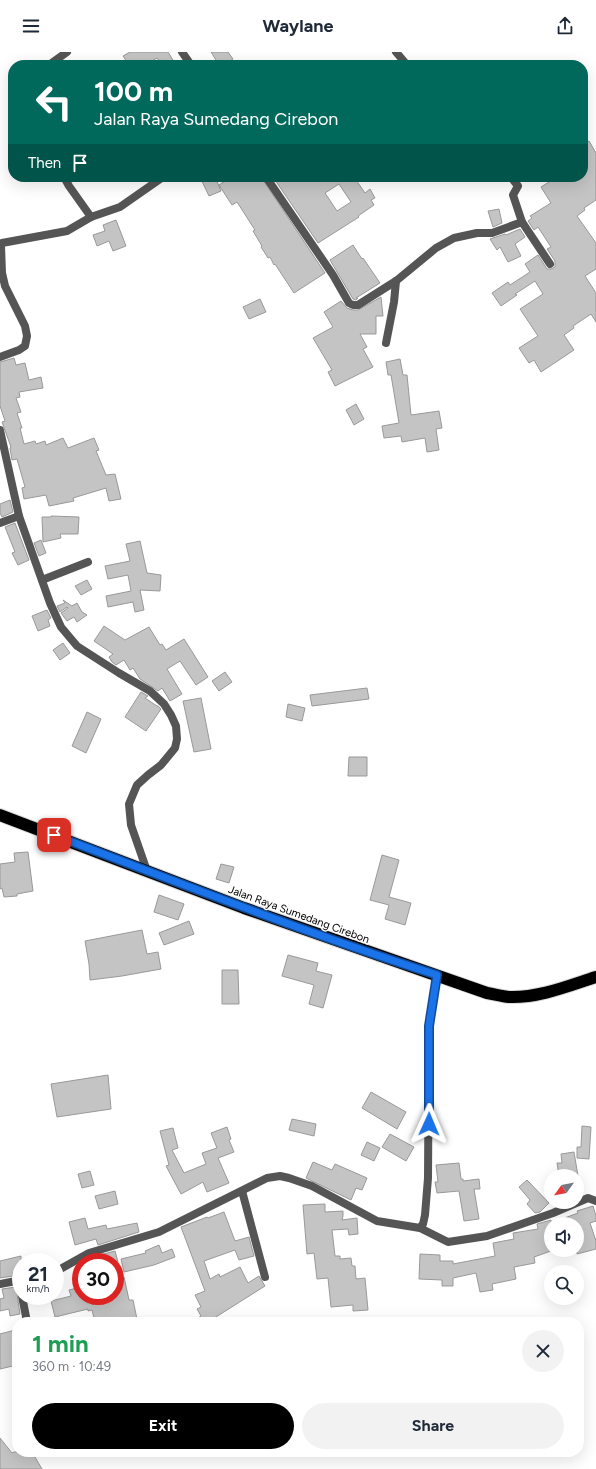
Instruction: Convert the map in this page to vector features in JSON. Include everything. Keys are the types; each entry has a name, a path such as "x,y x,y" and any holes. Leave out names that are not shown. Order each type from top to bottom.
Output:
{"highway":[{"name":"Jalan Raya Sumedang Cirebon","path":"0,815 244,908 487,993 508,997 536,995 566,987 596,976"}],"street":[{"path":"396,52 403,60"},
{"path":"55,60 63,53"},
{"path":"67,182 91,217"},
{"path":"0,357 19,350 25,346 27,336 25,326 5,286 2,273 2,243 67,231 91,217 120,207 156,182"},
{"path":"269,182 333,275 352,306 358,305 396,281 436,248 454,238 478,233 492,233 522,222"},
{"path":"515,182 518,186 514,195 522,222 550,264"},
{"path":"386,343 394,302 396,281"},
{"path":"0,430 19,516 50,603 61,627 77,646 150,691 164,704 172,715 176,726 176,748 161,765 137,785 128,804 131,825 147,872"},
{"path":"0,522 19,516"},
{"path":"42,580 88,562"},
{"path":"420,1228 423,1224 425,1215 427,1193 429,1026 437,975"},
{"path":"64,1267 89,1253 159,1232 267,1178 280,1176 312,1186 378,1221 420,1228 448,1242 487,1236 553,1213 588,1198 596,1201"},
{"path":"242,1191 265,1277"},
{"path":"0,1284 12,1282"},
{"path":"24,1305 26,1317"}],"building":[{"path":"130,52 168,52 173,60 158,60 157,58 154,60 126,60 123,56"},
{"path":"211,52 228,52 233,59 232,60 216,60"},
{"path":"589,141 596,153 596,200 584,208 585,210 577,216 596,243 596,269 585,276 596,293 596,322 591,314 573,326 574,328 564,335 574,350 541,372 534,360 529,363 519,348 538,336 520,309 543,294 535,281 515,294 517,295 501,306 492,293 508,282 510,285 530,272 525,264 538,255 547,269 555,267 555,261 547,249 551,247 538,227 534,230 528,221 532,218 530,216 551,203 541,187 549,182 588,182"},
{"path":"202,182 217,182 221,191 209,196"},
{"path":"224,182 264,182 325,273 294,293 270,257 268,258 261,247 262,246 253,231 255,230 237,202 232,205 219,185"},
{"path":"276,182 357,182 365,193 370,189 375,198 371,200 374,205 358,216 359,217 318,243","holes":["339,184 351,202 337,211 325,193"]},
{"path":"499,209 502,223 493,227 488,211"},
{"path":"116,220 126,246 113,251 109,241 97,246 93,235 105,231 103,225"},
{"path":"520,229 525,237 515,244 521,256 508,262 500,247 497,250 490,239 505,234 506,235"},
{"path":"353,245 380,283 356,298 358,298 356,300 353,299 330,260"},
{"path":"381,297 383,316 376,316 376,334 360,334 367,347 363,349 373,367 335,386 328,372 332,370 313,338 333,327 324,312 341,301 347,308 358,310"},
{"path":"260,299 266,312 249,319 243,307"},
{"path":"14,358 16,365 25,363 29,380 41,377 43,388 19,392 20,397 16,398 21,412 17,413 22,428 20,428 24,444 35,441 36,444 45,441 46,445 63,438 68,448 94,438 99,450 96,451 106,475 115,474 121,499 109,501 106,488 73,498 74,501 49,506 46,495 24,499 22,488 25,487 17,459 12,460 11,447 2,422 5,421 0,406 0,362"},
{"path":"400,359 403,375 407,375 411,415 439,411 442,428 436,429 439,450 427,452 425,438 402,442 401,436 384,438 382,426 399,423 391,375 388,375 386,362"},
{"path":"356,404 364,419 354,425 346,410"},
{"path":"10,500 13,512 2,517 0,513 0,504"},
{"path":"42,517 79,517 78,534 60,534 61,538 43,542"},
{"path":"15,523 29,560 18,565 12,553 15,552 5,527"},
{"path":"41,540 46,553 39,556 34,543"},
{"path":"140,541 147,573 161,575 160,591 140,590 144,610 135,612 133,602 108,607 106,596 131,591 128,575 108,579 105,566 130,561 126,544"},
{"path":"87,580 92,589 81,595 75,586"},
{"path":"63,600 72,606 77,603 82,612 87,615 77,622 74,617 67,621 61,613 68,608 67,607 60,612 57,606 65,603"},
{"path":"47,610 51,618 48,620 50,626 38,631 32,616"},
{"path":"104,626 125,640 149,627 160,645 162,644 166,650 184,639 208,677 196,685 180,661 167,669 182,694 170,701 162,688 158,691 140,679 133,668 130,670 124,660 116,665 112,662 109,657 113,654 94,641"},
{"path":"63,643 70,653 60,660 53,650"},
{"path":"225,672 232,682 219,691 212,681"},
{"path":"367,688 369,699 312,706 310,695"},
{"path":"141,692 148,696 145,698 161,709 146,731 125,717"},
{"path":"201,698 211,749 194,752 183,701"},
{"path":"288,704 305,708 302,721 286,717"},
{"path":"87,712 101,719 86,753 72,746"},
{"path":"349,757 367,757 367,776 348,776"},
{"path":"28,852 33,891 17,894 17,896 4,897 2,888 0,889 0,864 15,862 14,853"},
{"path":"382,855 399,860 389,897 411,903 405,925 385,919 389,905 370,900"},
{"path":"221,864 234,867 229,883 216,879"},
{"path":"159,895 184,904 178,920 154,912"},
{"path":"189,921 194,934 164,945 159,933"},
{"path":"142,930 147,954 158,952 161,969 90,980 85,941"},
{"path":"288,955 318,963 316,971 332,975 323,1008 309,1004 314,985 282,976"},
{"path":"222,970 238,970 239,1004 222,1004"},
{"path":"108,1075 111,1109 57,1117 51,1084"},
{"path":"371,1092 406,1112 397,1129 362,1108"},
{"path":"292,1119 316,1124 314,1136 289,1130"},
{"path":"582,1126 591,1127 589,1159 577,1158 577,1147 581,1147"},
{"path":"227,1127 231,1139 229,1140 234,1152 218,1158 229,1183 207,1192 203,1182 181,1194 166,1166 169,1165 160,1131 173,1128 178,1148 172,1150 184,1173 206,1164 202,1153 217,1148 211,1133"},
{"path":"390,1134 414,1147 406,1161 382,1147"},
{"path":"367,1142 380,1148 374,1161 361,1155"},
{"path":"574,1152 577,1169 558,1169 557,1163 562,1163 561,1154"},
{"path":"313,1162 332,1170 335,1164 367,1178 362,1190 356,1188 351,1200 306,1178"},
{"path":"459,1163 461,1179 463,1179 463,1181 479,1179 480,1189 474,1189 479,1219 464,1221 459,1191 437,1193 435,1182 438,1182 436,1165"},
{"path":"90,1171 94,1185 82,1188 78,1174"},
{"path":"527,1180 544,1198 544,1208 540,1212 535,1213 527,1204 530,1200 519,1187"},
{"path":"115,1191 118,1204 99,1209 95,1196"},
{"path":"325,1204 325,1212 343,1211 342,1220 357,1218 358,1234 349,1235 348,1229 332,1230 335,1256 340,1256 340,1259 351,1258 352,1266 355,1266 356,1279 365,1278 368,1310 353,1311 353,1305 331,1307 328,1278 317,1279 314,1253 307,1254 303,1205"},
{"path":"593,1206 596,1216 596,1221 590,1223 596,1241 596,1249 584,1252 584,1217 567,1217"},
{"path":"224,1212 235,1241 249,1237 254,1256 239,1260 235,1250 204,1261 210,1279 219,1274 220,1277 240,1267 248,1283 259,1276 265,1286 216,1317 200,1317 201,1316 197,1309 201,1307 195,1295 205,1291 181,1227 207,1217 208,1218"},
{"path":"85,1218 88,1229 106,1225 107,1229 137,1223 139,1232 98,1245 96,1239 75,1245 69,1222"},
{"path":"544,1222 544,1253 534,1257 535,1263 514,1267 516,1279 492,1284 493,1290 480,1292 476,1273 453,1278 453,1286 442,1286 442,1280 419,1279 420,1254 440,1255 440,1261 453,1261 453,1264 495,1256 493,1243 514,1239 513,1233 538,1229 537,1224"},
{"path":"159,1245 162,1253 172,1249 175,1257 154,1265 124,1272 124,1258 146,1253 145,1251"},
{"path":"12,1258 12,1276 0,1278 0,1261"},
{"path":"124,1277 129,1300 133,1300 137,1317 94,1317 92,1310 88,1311 88,1309 55,1317 52,1305 64,1305 64,1298 71,1296 69,1290 72,1289 72,1305 124,1305"},
{"path":"12,1288 12,1305 19,1305 20,1314 10,1316 9,1309 0,1311 0,1299 4,1298 2,1289"},
{"path":"12,1331 12,1366 0,1369 0,1334"},
{"path":"0,1438 12,1453 12,1457 35,1457 42,1469 0,1469"}],"route":[{"path":"54,835 244,908 437,975 429,1026 429,1124"}]}
